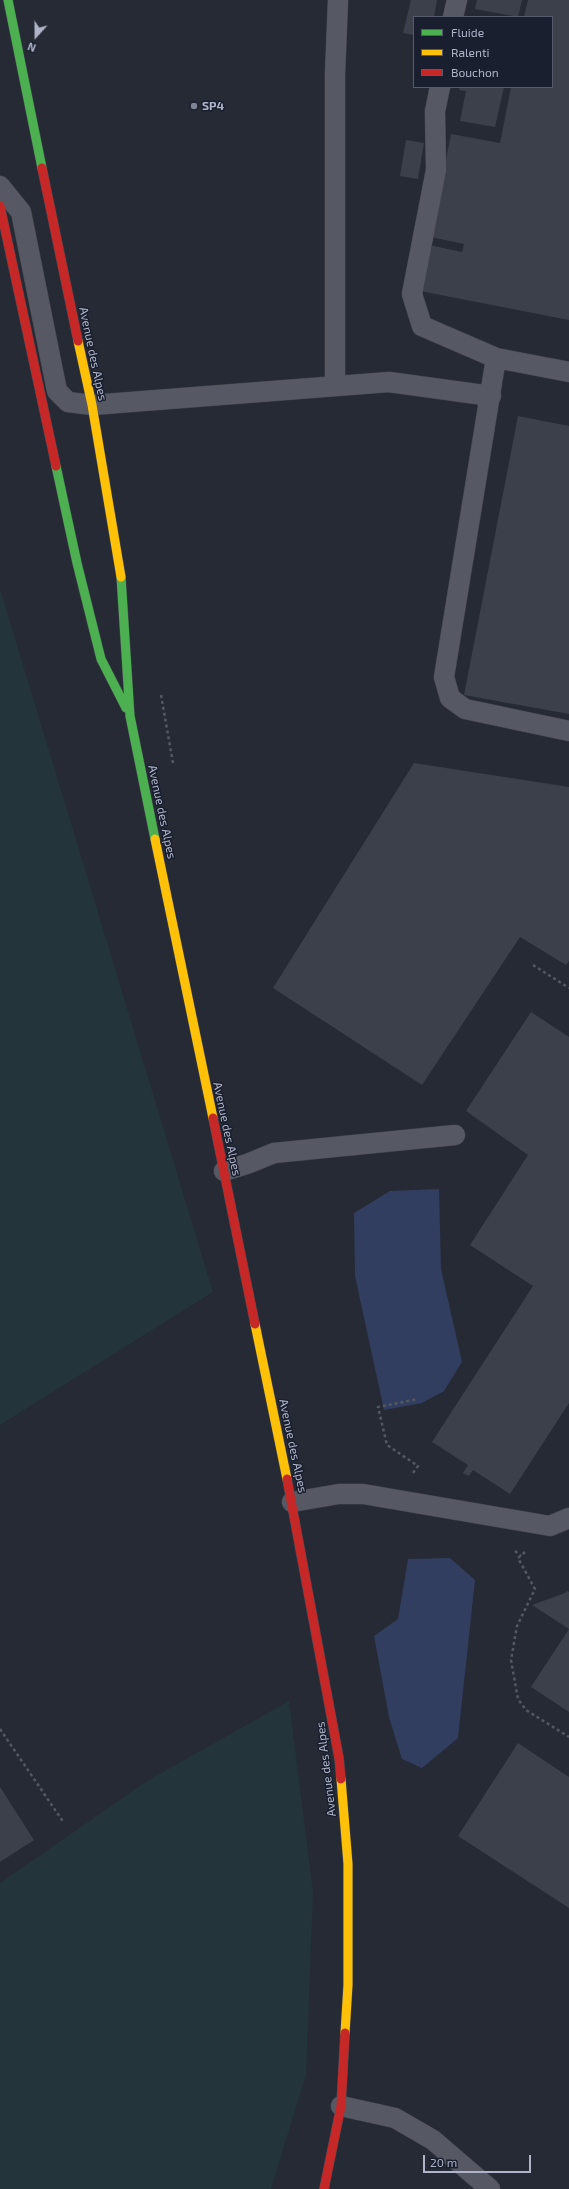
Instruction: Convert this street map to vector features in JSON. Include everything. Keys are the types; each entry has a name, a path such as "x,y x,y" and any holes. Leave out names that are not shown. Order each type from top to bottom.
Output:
{"main road":[{"name":"Avenue des Alpes","path":"8,0 30,114 92,405 121,579 130,716 292,1502 339,1758 346,1849 348,1984 341,2106 324,2189"},
{"name":"Avenue des Alpes","path":"0,206 60,490 99,652 130,716"}],"lane":[{"path":"335,385 335,74 338,0"},
{"path":"453,16 457,0"},
{"path":"440,88 435,111 436,170 412,294 422,326 496,358 569,372"},
{"path":"0,186 21,212 56,391 68,402 92,405 389,382 491,396"},
{"path":"496,358 444,677 450,698 465,709 569,731"},
{"path":"224,1171 247,1164 274,1153 455,1135"},
{"path":"292,1502 339,1494 363,1494 550,1526 562,1521"},
{"path":"341,2106 395,2118 433,2140 490,2189"}],"path":[{"path":"532,965 569,988"},
{"path":"562,1521 518,1558 535,1589 517,1626 511,1660 518,1699 526,1710 569,1737"},
{"path":"0,1729 64,1823"}],"shaded area":[{"path":"0,589 213,1292 0,1425"},
{"path":"289,1701 313,1892 306,2074 271,2189 0,2189 0,1883 147,1781"}],"water":[{"path":"439,1189 441,1269 462,1362 444,1391 422,1403 384,1410 355,1276 354,1213 390,1191"},
{"path":"450,1558 475,1580 458,1738 422,1768 402,1759 389,1717 374,1636 398,1619 408,1559"}],"building":[{"path":"411,0 437,0 434,16 413,16 413,35 403,33"},
{"path":"477,0 522,0 518,16 475,9"},
{"path":"528,0 569,0 569,320 420,291 429,245 462,252 464,244 431,237 451,134 500,143 511,88 553,88 553,16 524,16"},
{"path":"460,88 504,88 495,127 460,121 466,91 459,90"},
{"path":"406,140 424,143 418,179 400,176"},
{"path":"518,416 569,426 569,714 464,695"},
{"path":"414,763 569,787 569,961 566,965 520,937 422,1085 273,988"},
{"path":"531,1012 569,1037 569,1403 510,1494 473,1470 469,1476 463,1473 468,1465 432,1442 533,1286 470,1245 528,1155 466,1111"},
{"path":"567,1591 569,1592 569,1629 532,1605"},
{"path":"569,1629 569,1712 531,1687"},
{"path":"518,1743 569,1777 569,1908 458,1836"},
{"path":"0,1787 34,1840 0,1862"}],"traffic: fast":[{"path":"8,0 42,168"},
{"path":"56,466 77,563 101,659 126,708"},
{"path":"121,577 130,716 155,839"}],"traffic: slow":[{"path":"78,341 92,405 121,577"},
{"path":"155,839 213,1118"},
{"path":"255,1324 287,1479"},
{"path":"341,1779 348,1864 348,1985 345,2033"}],"traffic: jam":[{"path":"42,168 78,341"},
{"path":"0,206 56,466"},
{"path":"213,1118 255,1324"},
{"path":"287,1479 339,1758 341,1779"},
{"path":"324,2189 341,2106 345,2033"}],"place":[{"name":"SP4","path":"194,106"}]}
